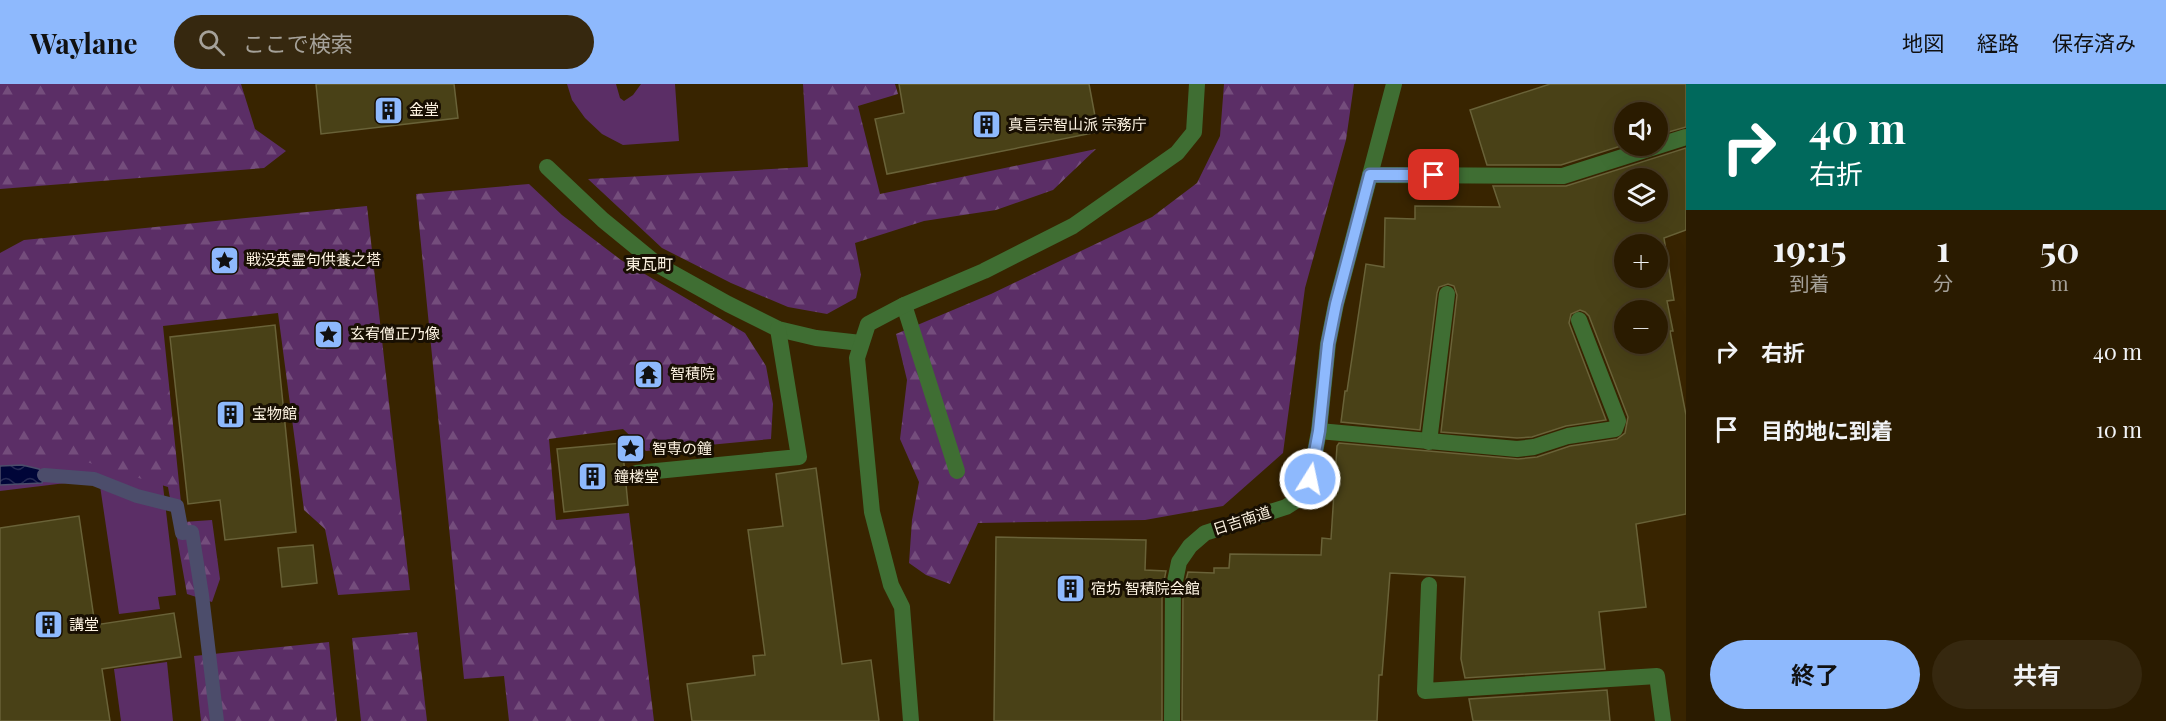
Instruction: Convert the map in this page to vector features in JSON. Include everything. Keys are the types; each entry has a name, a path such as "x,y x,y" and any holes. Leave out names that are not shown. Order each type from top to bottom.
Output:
{"street":[{"path":"911,721 902,607 891,585 872,512 857,358 868,324 904,305 984,271 1072,226 1177,153 1194,132 1197,84"},
{"name":"日吉南道","path":"1172,721 1173,591 1179,562 1190,546 1205,533 1275,511 1297,500 1305,491 1310,479 1319,431 1328,344 1336,304 1394,84"},
{"path":"1370,175 1563,176 1686,137"},
{"path":"547,167 603,220 658,265 778,329 816,338 861,343"},
{"path":"1429,442 1447,294"},
{"path":"904,305 957,471"},
{"path":"1319,431 1526,449 1568,436 1615,429 1618,421 1579,320"},
{"path":"636,473 799,457 778,329"},
{"path":"1429,585 1425,692 1657,676 1663,721"}],"green space":[{"path":"0,84 241,84 255,129 286,151 264,168 0,189"},
{"path":"567,84 616,84 620,98 624,101 633,95 641,84 675,84 679,141 623,145 602,134 585,118 572,100"},
{"path":"803,84 895,84 898,94 858,106 880,194 1096,149 1053,190 996,210 924,221 855,243 861,275 856,298 827,314 788,307 731,283 662,248 588,179 808,167"},
{"path":"1224,84 1354,84 1346,140 1305,288 1283,453 1223,506 1145,520 978,523 950,584 926,575 909,563 912,520 919,482 900,439 907,380 896,334 991,294 1152,217 1197,183 1220,136"},
{"path":"529,184 562,215 621,260 745,333 766,366 773,404 771,439 646,451 623,429 549,439 556,520 629,513 654,721 509,721 504,676 464,679 416,194"},
{"path":"367,206 410,590 338,595 325,529 304,510 278,313 163,326 183,522 212,520 220,579 212,602 187,594 168,487 80,460 0,456 0,253 24,240"},
{"path":"0,417 161,469 176,595 158,597 160,609 119,614 99,479 0,491"},
{"path":"417,632 427,721 361,721 352,638"},
{"path":"329,642 337,721 201,721 194,656"},
{"path":"167,662 173,721 121,721 114,669"}],"water":[{"path":"22,465 39,469 44,475 42,483 0,485 0,466"}],"building":[{"name":"金堂","path":"316,84 454,84 458,118 321,134"},
{"name":"真言宗智山派 宗務庁","path":"899,84 1089,84 1098,132 887,174 875,119 904,113"},
{"path":"1550,84 1686,84 1686,127 1668,132 1668,102 1614,102 1614,148 1561,165 1487,165 1470,110"},
{"path":"1686,148 1686,230 1668,237 1668,234 1614,234 1614,288 1668,288 1668,263 1674,300 1614,300 1614,354 1668,354 1668,306 1673,331 1670,331 1686,415 1686,514 1636,524 1646,607 1599,612 1605,669 1465,678 1461,659 1465,577 1390,573 1382,675 1379,675 1377,721 1182,721 1183,592 1188,572 1214,573 1214,568 1229,568 1230,554 1321,555 1322,538 1331,539 1339,443 1518,459 1537,457 1570,446 1617,439 1625,433 1628,417 1589,316 1580,310 1571,314 1569,323 1606,420 1566,426 1532,437 1517,438 1441,432 1457,295 1454,286 1448,284 1439,287 1437,293 1420,430 1341,422 1366,264 1384,267 1385,218 1415,219 1415,206 1500,207 1493,186 1566,186 1614,171 1614,222 1668,222 1668,168 1623,168 1661,156 1668,156 1668,154"},
{"name":"宝物館","path":"275,325 296,532 225,540 220,500 188,504 170,337"},
{"name":"鐘楼堂","path":"622,443 628,505 564,512 557,449"},
{"path":"816,468 842,664 871,660 879,721 692,721 687,684 755,675 753,656 765,655 748,530 783,526 776,474"},
{"name":"講堂","path":"79,516 95,625 174,613 181,657 102,669 110,721 0,721 0,528"},
{"name":"宿坊 智積院会館","path":"996,537 1146,540 1145,570 1166,571 1162,591 1162,721 994,721"},
{"path":"313,545 317,583 282,587 278,548"},
{"path":"1607,690 1610,721 1473,721 1469,699"}],"waterway":[{"path":"44,475 94,479 137,496 177,506 182,533 192,532 217,721"}],"place":[{"name":"金堂","path":"388,110"},
{"name":"真言宗智山派 宗務庁","path":"987,125"},
{"name":"戦没英霊句供養之塔","path":"225,260"},
{"name":"玄宥僧正乃像","path":"329,334"},
{"name":"智積院","path":"649,374"},
{"name":"宝物館","path":"231,414"},
{"name":"智専の鐘","path":"631,449"},
{"name":"鐘楼堂","path":"593,477"},
{"name":"宿坊 智積院会館","path":"1070,589"},
{"name":"講堂","path":"48,625"}],"district":[{"name":"東瓦町","path":"649,264"}],"route":[{"path":"1310,479 1319,431 1328,344 1336,304 1370,175 1434,175"}]}
